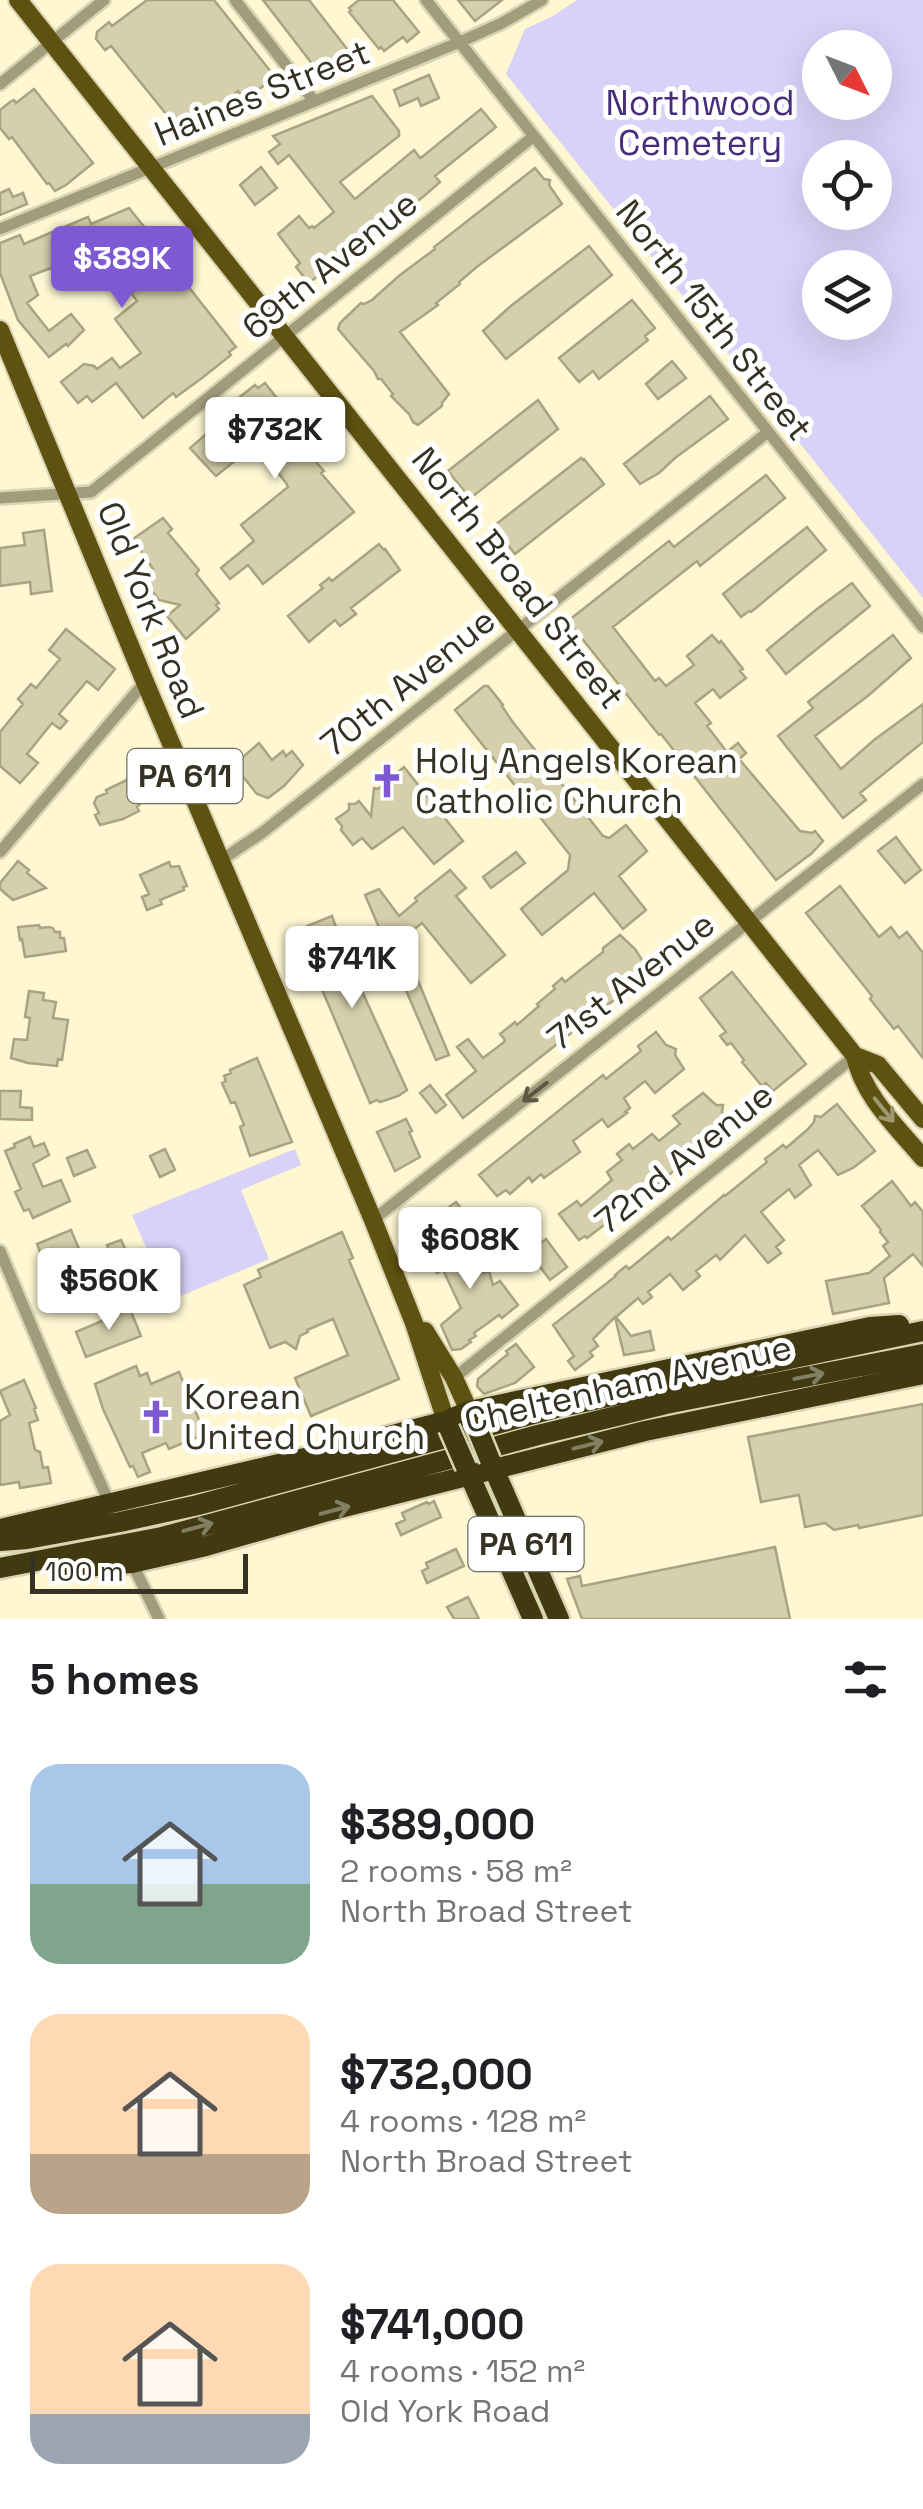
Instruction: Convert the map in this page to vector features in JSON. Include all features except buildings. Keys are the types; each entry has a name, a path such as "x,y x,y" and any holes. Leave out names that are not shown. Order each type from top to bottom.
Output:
{"highway":[{"path":"0,1529 472,1416 870,1327 923,1327"},
{"name":"Cheltenham Avenue","path":"0,1541 198,1506 556,1408 923,1327"},
{"name":"Cheltenham Avenue","path":"0,1571 162,1536 666,1404 923,1354"},
{"path":"0,1571 132,1563 206,1546 491,1465 923,1374"},
{"name":"Old York Road","path":"472,1416 559,1619"},
{"name":"Old York Road","path":"448,1424 533,1619"}],"main road":[{"name":"North Broad Street","path":"18,0 855,1056 859,1075 923,1158"},
{"name":"Old York Road","path":"0,330 144,682 373,1220 406,1301 448,1424"},
{"name":"North Broad Street","path":"855,1056 878,1066 923,1118"},
{"name":"Old York Road","path":"406,1301 454,1378 472,1416"}],"street":[{"path":"0,84 104,0"},
{"path":"234,0 314,100"},
{"name":"North 15th Street","path":"426,0 923,627"},
{"name":"Haines Street","path":"0,229 460,42 542,0"},
{"name":"69th Avenue","path":"0,498 91,492 534,136"},
{"name":"70th Avenue","path":"220,861 263,832 768,432"},
{"path":"0,852 144,682"},
{"name":"71st Avenue","path":"373,1220 923,784"},
{"name":"72nd Avenue","path":"454,1378 855,1056"},
{"path":"0,1252 110,1504"},
{"path":"132,1563 159,1619"}],"green space":[{"name":"Northwood Cemetery","path":"577,0 923,0 923,598 506,74 525,29"},
{"path":"295,1149 301,1165 241,1190 269,1259 169,1301 132,1215"}],"place":[{"name":"Holy Angels Korean Catholic Church","path":"387,781"},
{"name":"Korean United Church","path":"156,1417"}]}
